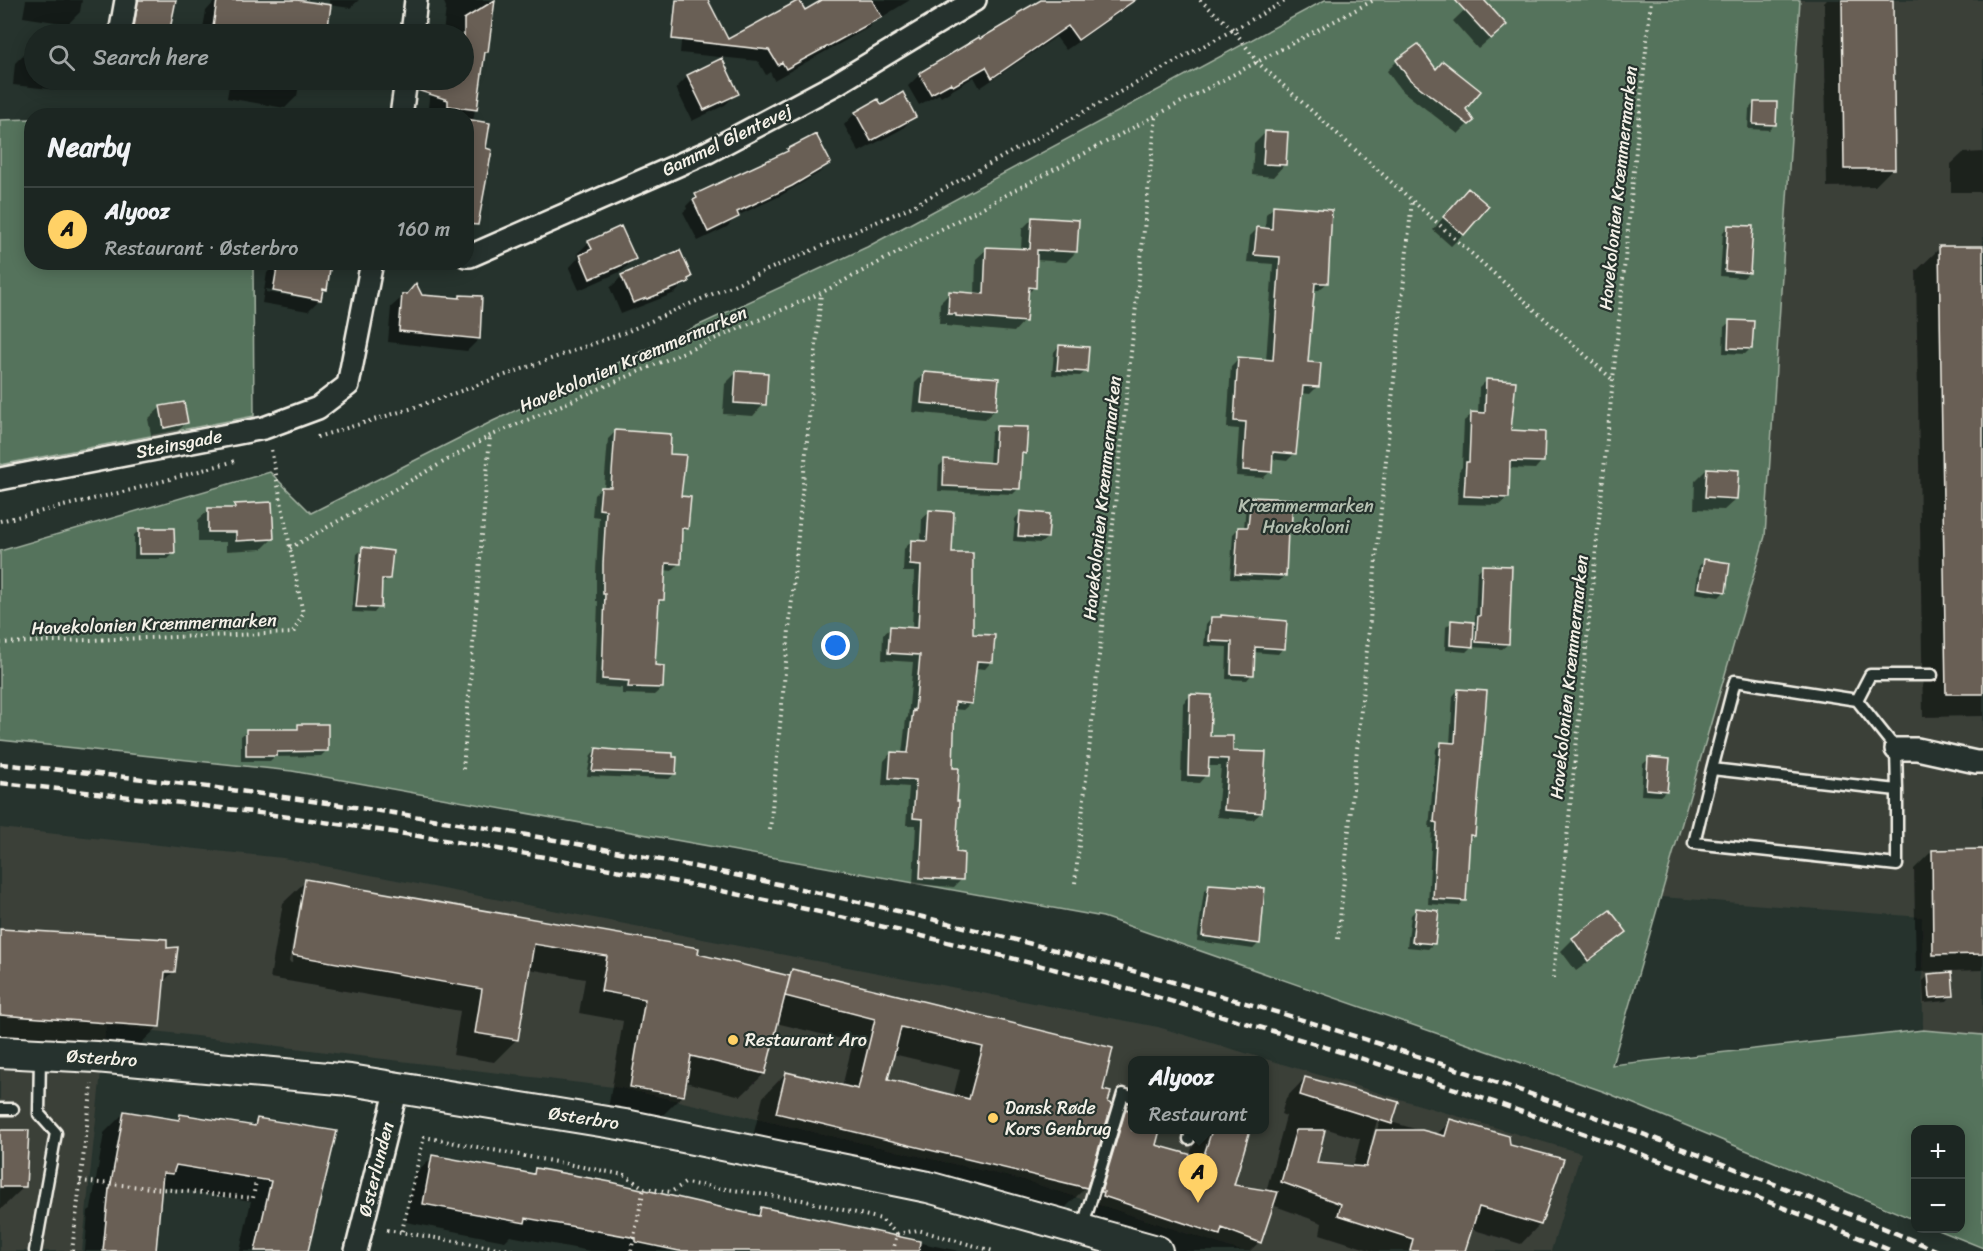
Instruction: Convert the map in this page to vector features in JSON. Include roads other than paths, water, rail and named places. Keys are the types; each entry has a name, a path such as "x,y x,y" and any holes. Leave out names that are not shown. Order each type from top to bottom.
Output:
{"street":[{"path":"122,24 126,0"},
{"path":"413,24 416,0"},
{"name":"Gammel Glentevej","path":"474,254 708,152 836,84 975,0"},
{"path":"402,108 405,90"},
{"name":"Steinsgade","path":"0,479 264,428 318,408 348,385 370,270"},
{"path":"1896,749 1917,749 1983,762"},
{"name":"Østerbro","path":"0,1052 96,1057 351,1080 625,1125 928,1187 1157,1251"},
{"name":"Østerlunden","path":"356,1251 397,1088"}],"lane":[{"path":"1857,700 1870,675 1932,675"},
{"path":"1735,681 1857,700 1896,749 1897,865 1694,843 1735,681"},
{"path":"1712,769 1897,790"},
{"path":"35,1251 56,1132 39,1114 40,1054"},
{"path":"1082,1230 1123,1094 1128,1095"},
{"path":"0,1109 14,1109"}],"railway":[{"path":"0,764 249,792 497,830 743,877 988,933 1230,998 1469,1073 1705,1157 1938,1251"},
{"path":"0,783 340,824 566,861 790,905 1028,962 1279,1033 1526,1113 1649,1157 1892,1251"}],"place":[{"name":"Restaurant Aro","path":"733,1040"},
{"name":"Dansk Røde Kors Genbrug","path":"993,1118"},
{"name":"Alyooz","path":"1198,1203"}],"park label":[{"name":"Kræmmermarken Havekoloni","path":"1306,516"}]}
